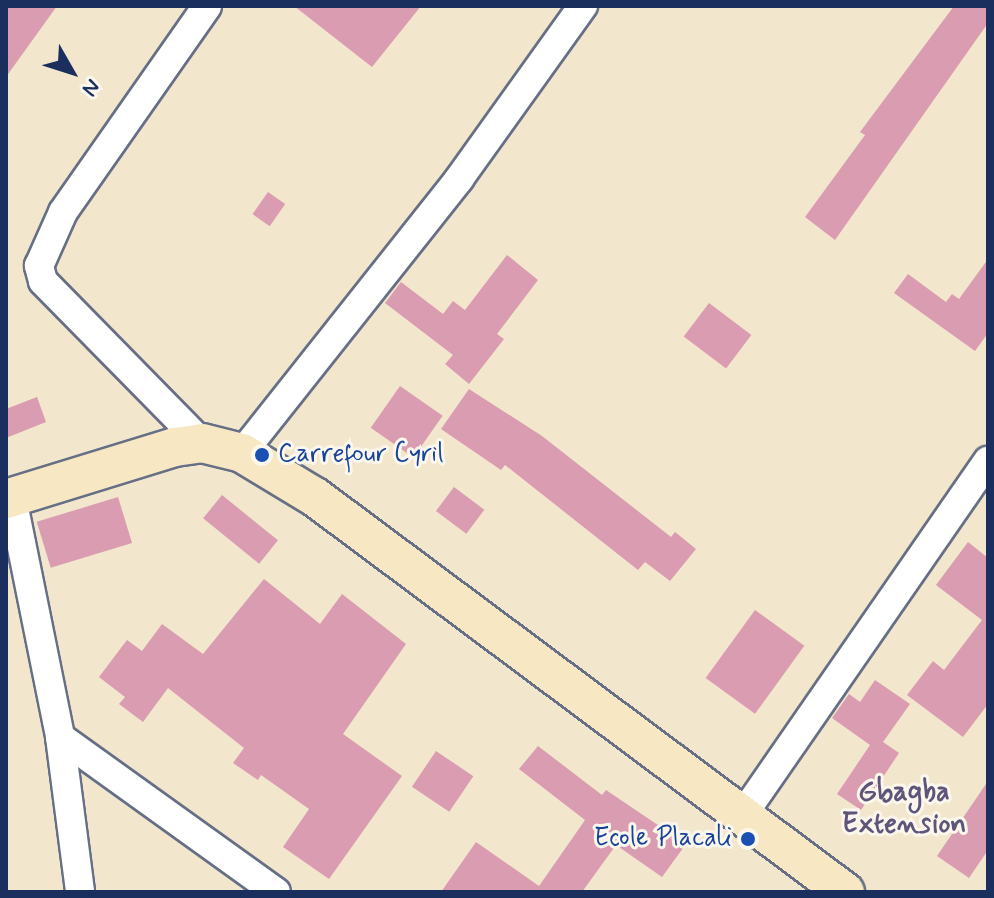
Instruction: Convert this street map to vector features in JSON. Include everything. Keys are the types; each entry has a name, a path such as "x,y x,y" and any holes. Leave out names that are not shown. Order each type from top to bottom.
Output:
{"street":[{"path":"202,443 43,281 39,266 63,212 207,6"},
{"path":"242,453 459,179 583,6"},
{"path":"80,892 60,737 9,499 141,456 202,443 242,453 315,497 845,892"},
{"path":"742,816 988,461"},
{"path":"60,737 276,892"}],"building":[{"path":"6,6 57,6 6,77"},
{"path":"294,6 421,6 372,67"},
{"path":"954,6 988,6 988,23 835,240 805,217 865,135 860,132"},
{"path":"268,192 285,204 270,226 253,214"},
{"path":"507,255 538,280 497,334 504,339 469,384 445,364 453,355 385,303 401,282 443,314 453,301 465,310"},
{"path":"988,259 988,333 975,351 894,293 908,274 946,302 952,294 959,299"},
{"path":"709,303 751,335 726,368 684,337"},
{"path":"400,386 443,416 413,458 371,428"},
{"path":"469,389 542,436 671,537 675,532 696,549 670,581 645,562 638,570 505,465 501,470 441,429"},
{"path":"37,397 46,422 6,438 6,409"},
{"path":"454,487 484,510 466,534 436,511"},
{"path":"222,495 278,540 259,564 203,518"},
{"path":"118,497 132,543 51,568 37,522"},
{"path":"968,542 988,558 988,704 963,737 907,695 933,661 944,670 982,620 936,585"},
{"path":"264,579 320,624 342,594 406,644 343,734 402,776 329,879 283,847 309,809 261,775 258,780 233,763 244,748 168,688 143,722 119,704 125,697 99,677 127,640 142,651 162,624 203,654"},
{"path":"755,610 804,646 755,714 706,678"},
{"path":"875,680 910,704 883,742 899,753 861,810 837,794 870,745 832,718 849,694 860,702"},
{"path":"538,746 602,795 606,790 686,844 662,877 616,845 582,892 441,892 476,842 539,886 585,820 519,769"},
{"path":"436,751 473,776 449,812 412,787"},
{"path":"988,781 988,850 969,878 937,856"}],"place":[{"name":"Carrefour Cyril","path":"262,455"},
{"name":"Ecole Placali","path":"748,839"}],"district":[{"name":"Gbagba Extension","path":"904,809"}]}
